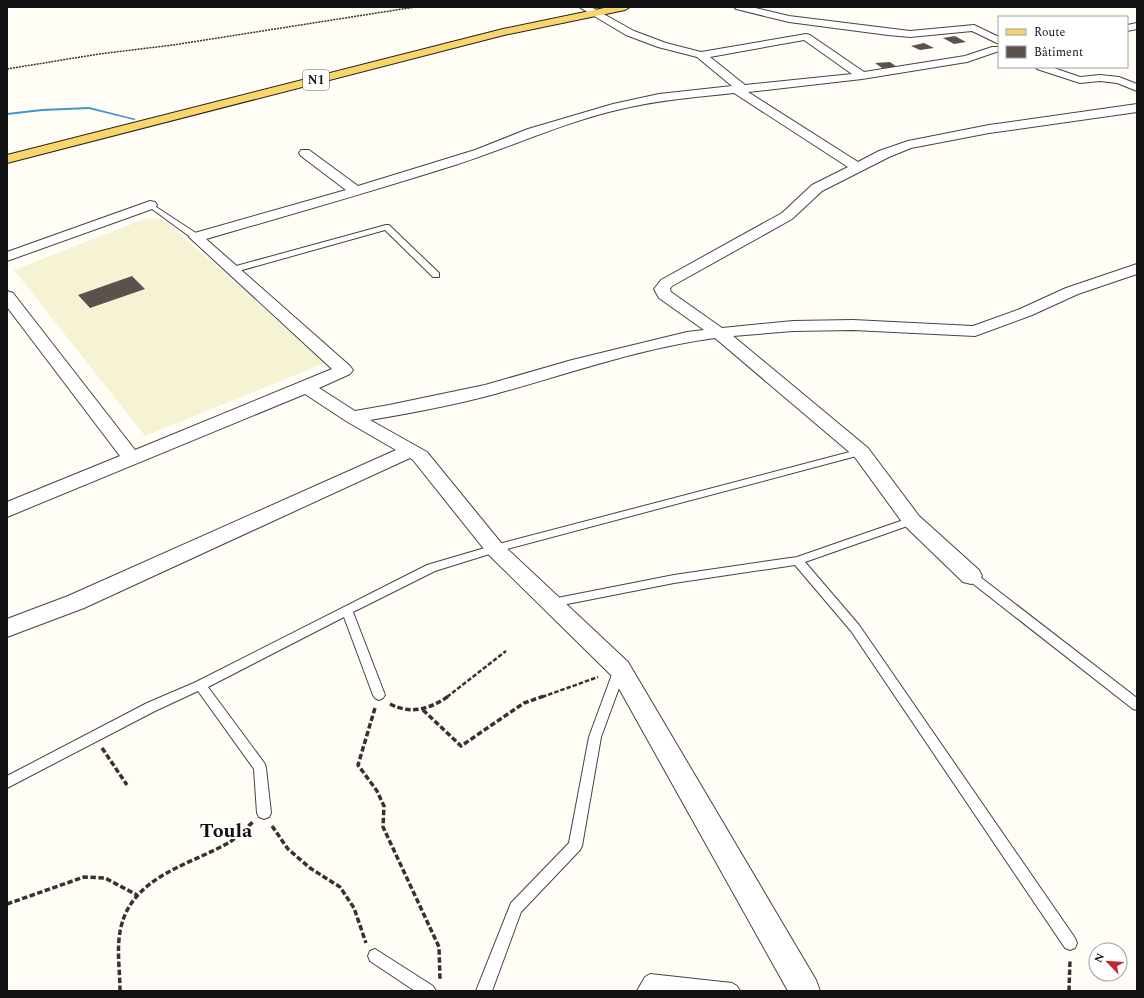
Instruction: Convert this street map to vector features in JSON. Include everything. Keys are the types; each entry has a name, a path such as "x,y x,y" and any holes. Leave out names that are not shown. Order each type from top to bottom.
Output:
{"main road":[{"name":"N1","path":"10,156 589,10 606,7"},
{"name":"N1","path":"589,10 626,7"}],"street":[{"path":"738,7 789,19 888,32 917,33 974,28 998,47"},
{"path":"589,10 630,33 662,45 701,55 806,37 862,76"},
{"path":"196,237 450,163 532,132 617,106 659,97 702,92 741,90 862,76 967,59 998,47"},
{"path":"701,55 741,90 857,167"},
{"path":"1044,68 1080,80 1100,78 1119,80 1137,88"},
{"path":"971,576 912,521 860,452 719,333 665,295 662,289 666,283 787,216 817,188 884,154 908,145 989,129 1137,108"},
{"path":"305,152 356,190"},
{"path":"7,257 150,205"},
{"path":"7,510 344,370 196,237"},
{"path":"352,417 389,411 488,390 578,364 687,337 793,326 853,325 911,329 975,330 1026,312 1072,291 1137,269"},
{"path":"7,296 132,458"},
{"path":"306,387 352,417 420,456 496,549 620,669 805,991"},
{"path":"7,628 76,602 410,450"}],"lane":[{"path":"150,205 196,237"},
{"path":"232,270 386,227 436,275"},
{"path":"7,782 94,736 200,685 431,568 496,549 860,452"},
{"path":"552,603 674,579 798,561 912,521"},
{"path":"798,561 855,628 1070,943"},
{"path":"971,576 1137,705"},
{"path":"347,610 379,695"},
{"path":"484,991 516,908 575,846 595,737 620,669"},
{"path":"200,685 260,768 264,813"},
{"path":"375,956 434,987"},
{"path":"645,991 650,982 732,991"}],"path":[{"path":"7,69 99,54 173,45 414,7"},
{"path":"434,987 439,947 383,827 384,806 377,791 358,765 379,695 390,704 405,710 423,710 444,698 506,651"},
{"path":"423,710 461,746 524,704 620,669"},
{"path":"94,736 128,785"},
{"path":"120,991 118,945 123,919 137,895 149,883 230,841 264,813 288,849 310,868 340,886 354,908 364,939 375,956"},
{"path":"7,904 84,877 105,878 137,895"},
{"path":"1070,943 1070,991"}],"shaded area":[{"path":"147,218 163,219 325,363 145,436 14,270"}],"building":[{"path":"955,36 966,42 954,44 943,38"},
{"path":"924,43 934,48 920,50 911,46"},
{"path":"890,62 897,67 882,68 875,63"},
{"path":"132,276 145,289 90,308 78,295"}],"waterway":[{"path":"7,114 42,110 89,108 134,119"}],"district":[{"name":"Toula","path":"226,830"}]}
